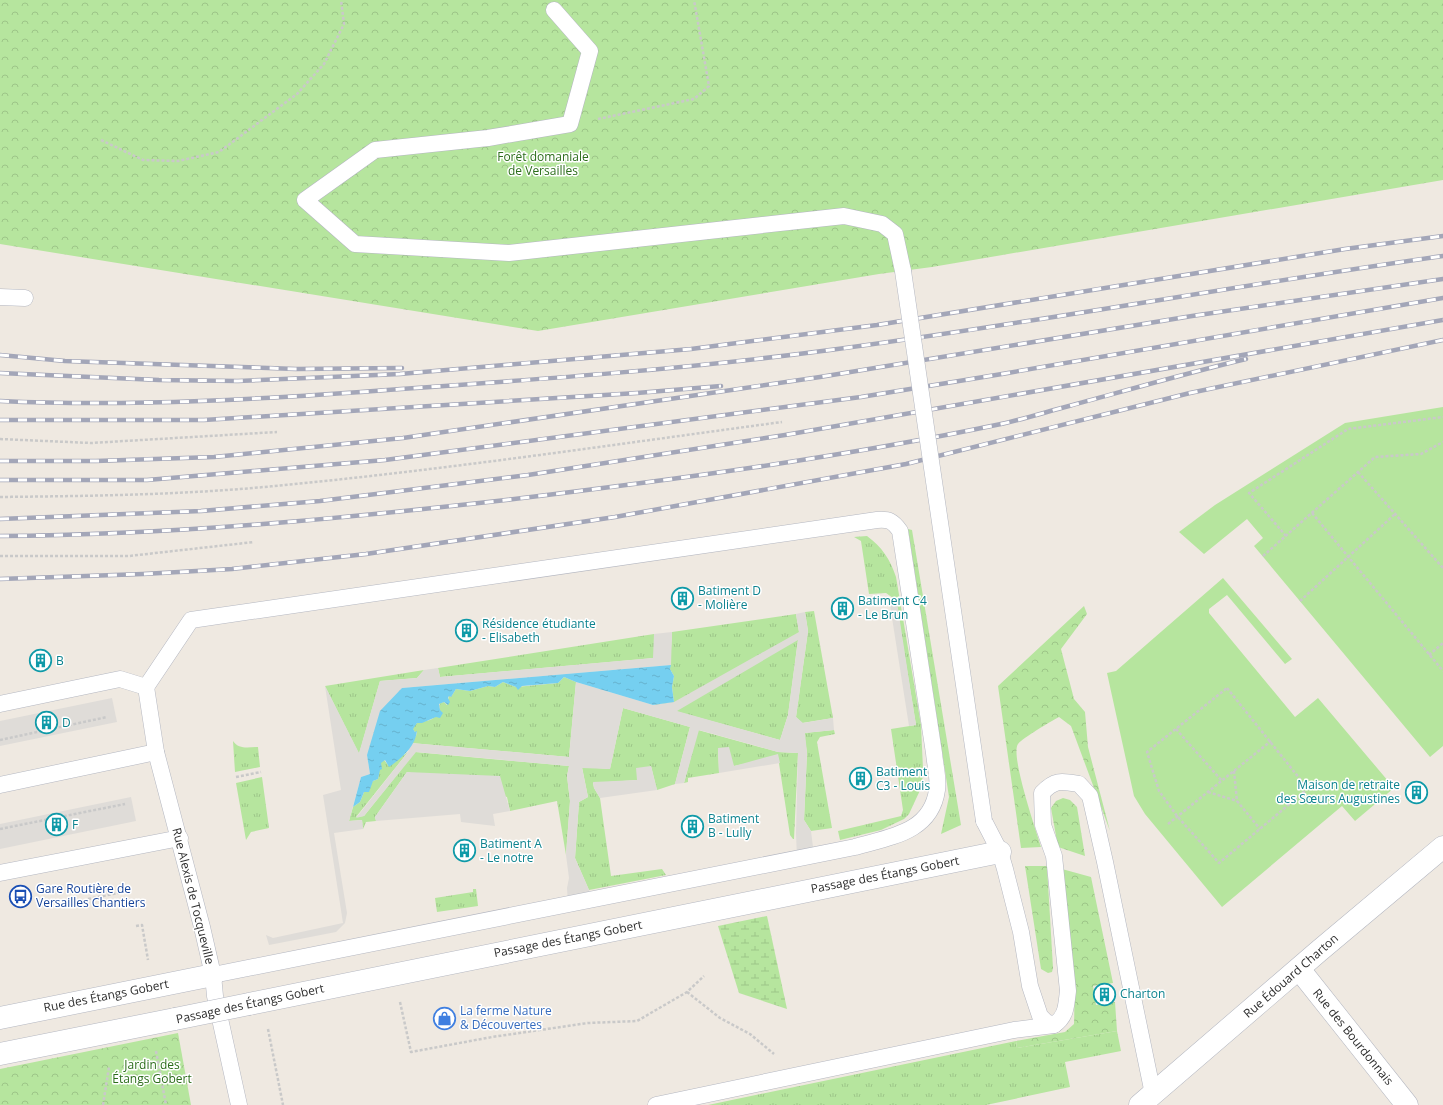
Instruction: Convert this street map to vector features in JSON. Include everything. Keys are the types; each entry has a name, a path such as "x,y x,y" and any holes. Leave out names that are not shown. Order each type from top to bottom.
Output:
{"street":[{"name":"Rue Édouard Charton","path":"1146,1099 1443,847"},
{"name":"Passage des Étangs Gobert","path":"0,1054 1000,852"},
{"name":"Rue des Bourdonnais","path":"1299,969 1408,1105"},
{"name":"Rue des Étangs Gobert","path":"0,1018 213,975"}],"lane":[{"path":"554,10 590,52 570,124 488,138 375,150 305,200 355,244 509,253 844,216 882,224 895,234 903,271 984,822 1000,852 1020,932 1030,986 1040,1016 1046,1022 1054,1025"},
{"path":"0,297 25,298"},
{"path":"0,704 120,679 146,687 191,620 659,553 876,520 885,519 893,522 900,531 934,753 938,790 931,810 920,824 906,832 855,848 213,975"},
{"name":"Rue Alexis de Tocqueville","path":"146,687 156,752 180,838 213,975 215,996 239,1105"},
{"path":"0,785 156,752"},
{"path":"656,1105 1014,1030 1054,1025 1060,1021 1065,1013 1068,991 1054,856 1043,825 1042,793 1051,784 1062,781 1079,784 1090,796 1105,862 1146,1099"},
{"path":"0,873 180,838"}],"path":[{"path":"101,140 143,160 178,161 219,152 297,94 324,64 344,24 341,0"},
{"path":"570,124 694,99 709,86 694,0"},
{"path":"1286,536 1249,493 1348,429 1443,417"},
{"path":"0,497 130,496 263,487 445,467 782,422"},
{"path":"0,439 91,443 277,432"},
{"path":"1263,556 1375,457 1420,454 1443,442"},
{"path":"1358,472 1443,568"},
{"path":"1312,513 1347,558 1443,671"},
{"path":"1300,601 1395,514"},
{"path":"0,556 129,556 254,542"},
{"path":"1429,655 1443,643"},
{"path":"1227,688 1271,741 1304,784 1304,792 1219,863 1177,816 1159,791 1147,752 1227,688"},
{"path":"0,740 107,717"},
{"path":"1176,728 1222,781"},
{"path":"1168,824 1271,741"},
{"path":"1234,771 1237,801"},
{"path":"236,777 261,772"},
{"path":"1208,792 1237,801 1260,829"},
{"path":"0,829 125,804"},
{"path":"88,898 123,892 120,883"},
{"path":"136,926 142,925 148,961"},
{"path":"395,974 411,1052 492,1037 588,1023 637,1021 687,992 704,976"},
{"path":"687,992 720,1018 750,1034 781,1061 791,1077"},
{"path":"267,1024 283,1105"},
{"path":"155,1045 166,1105"},
{"path":"103,1105 109,1067"}],"green space":[{"name":"Forêt domaniale de Versailles","path":"0,0 1443,0 1443,180 932,267 879,274 538,331 0,244"},
{"path":"1443,407 1443,746 1430,757 1254,546 1263,538 1247,519 1204,554 1179,532 1215,505 1345,423"},
{"path":"908,529 912,530 961,825 941,834 949,797"},
{"path":"867,536 885,554 896,577 921,725 923,769 922,786 909,814 904,819 881,830 840,840 838,831 901,816 903,810 891,729 916,725 896,602 890,605 893,598 886,593 869,594 861,541 854,537"},
{"path":"1223,578 1292,659 1285,664 1227,595 1209,609 1209,613 1295,717 1318,698 1394,788 1355,821 1342,806 1222,907 1145,814 1134,796 1107,673 1116,671"},
{"path":"1084,606 1087,614 1061,649 1074,699 1085,712 1088,747 1110,831 1071,726 1059,717 1031,734 1018,744 1016,751 1020,777 1041,847 1021,848 998,686"},
{"path":"814,611 833,718 802,723 796,717 808,631 805,612"},
{"path":"796,614 799,632 788,715 780,740 653,705 674,702 672,687 674,676 670,669 672,632"},
{"path":"654,634 654,658 440,677 438,668"},
{"path":"424,670 417,678 380,681 359,754 325,686"},
{"path":"564,677 576,682 569,757 411,743 417,732 415,732 412,728 417,723 435,717 439,712 440,703 444,702 447,705 449,696 451,697 456,689 470,691 488,686 495,687 503,682 516,687 558,683"},
{"path":"623,708 690,727 675,784 657,790 651,766 637,780 593,783 594,788 600,798 611,876 662,869 666,875 589,890 575,858 579,802 588,797 582,767 610,769"},
{"path":"698,730 778,752 798,753 794,839 790,835 778,757 734,766 718,748 719,773 688,778 688,782 684,783"},
{"path":"834,730 835,734 820,737 817,742 832,828 811,831 804,820 807,753 804,733"},
{"path":"233,741 241,747 258,747 260,767 235,772"},
{"path":"408,752 356,817 364,816 415,752 569,766 567,776 570,801 566,855 557,801 510,811 507,797 407,772 375,817 376,821 366,822 363,829 362,820 349,821 353,807 360,802 364,792 373,781 378,779 380,763 384,760 389,766"},
{"path":"262,777 269,828 251,832 246,840 236,783"},
{"path":"1063,798 1070,800 1077,807 1085,856 1058,847 1051,808 1056,801"},
{"path":"1025,866 1047,866 1053,968 1052,972 1048,973 1041,969"},
{"path":"1062,869 1091,877 1113,983 1093,986 1096,1005 1115,1002 1117,1031 1017,1048 1016,1041 1065,1032 1074,1024 1073,966"},
{"path":"473,889 476,889 478,906 437,912 435,898 473,892"},
{"path":"767,916 787,1009 739,993 718,926"},
{"path":"1117,1031 1121,1051 1065,1062 1070,1087 986,1105 708,1105 1016,1041 1017,1048"},
{"name":"Jardin des Étangs Gobert","path":"178,1033 191,1105 0,1105 0,1069"}],"shaded area":[{"path":"897,602 916,725 909,726 890,605"},
{"path":"805,612 808,631 796,717 803,723 833,718 834,730 805,733 807,753 804,820 811,831 814,855 797,859 796,833 798,753 778,752 699,730 684,783 675,784 690,727 623,708 610,769 582,768 588,797 579,802 575,858 589,890 591,899 568,904 567,888 569,878 566,855 570,801 567,776 569,766 416,752 364,816 356,818 408,752 411,743 569,757 576,682 653,705 674,702 799,632 796,614","holes":["798,640 788,715 780,740 677,711"]},
{"path":"672,632 671,665 402,688 367,755 370,774 361,777 349,821 362,820 363,829 334,833 347,913 345,923 336,932 269,945 266,935 273,938 343,923 323,795 341,790 325,686 359,753 380,681 417,678 424,670 438,668 440,677 653,658 654,634"},
{"name":"D","path":"112,698 117,722 0,746 0,721"},
{"path":"729,747 734,766 778,754 780,763 719,773 718,748"},
{"path":"651,766 657,790 600,798 594,788 593,782 637,780 636,768"},
{"path":"407,772 500,776 510,811 493,814 495,826 461,822 460,814 376,821 375,817"},
{"name":"F","path":"131,797 136,821 0,849 0,824"}],"water":[{"path":"671,665 670,669 674,676 672,687 674,702 653,705 564,677 558,683 522,686 518,690 516,687 503,682 495,687 488,686 470,691 456,689 451,697 449,696 448,698 450,702 448,705 444,702 439,704 440,710 443,713 440,718 436,717 422,723 417,723 413,729 415,732 417,731 414,742 399,760 389,767 385,760 381,763 382,769 380,770 378,779 373,781 369,792 364,792 360,802 353,807 361,777 370,774 367,755 380,711 402,688"}],"railway":[{"path":"0,373 159,380 238,381 400,374 691,349 877,325 1345,249 1443,236"},
{"path":"0,401 100,403 251,399 562,377 723,363 907,339 1443,256"},
{"path":"0,461 96,461 214,457 403,438 820,377 1192,316 1443,279"},
{"path":"0,480 147,480 385,460 861,397 1443,298"},
{"path":"0,519 201,511 320,501 528,475 785,435 1443,320"},
{"path":"0,579 232,569 366,554 615,517 906,464 1190,393 1443,340"},
{"path":"0,355 65,361 296,369 402,368"},
{"path":"0,536 127,533 253,525 380,514 506,500 693,476 817,458 1001,424 1246,359"},
{"path":"0,420 204,420 637,393 721,386"}],"place":[{"name":"Batiment D - Molière","path":"683,598"},
{"name":"Batiment C4 - Le Brun","path":"843,608"},
{"name":"Résidence étudiante - Elisabeth","path":"466,631"},
{"name":"B","path":"40,661"},
{"name":"D","path":"46,723"},
{"name":"Batiment C3 - Louis","path":"861,779"},
{"name":"Maison de retraite des Sœurs Augustines","path":"1416,792"},
{"name":"F","path":"57,825"},
{"name":"Batiment B - Lully","path":"692,826"},
{"name":"Batiment A - Le notre","path":"465,851"},
{"name":"Gare Routière de Versailles Chantiers","path":"21,896"},
{"name":"Charton","path":"1104,994"},
{"name":"La ferme Nature & Découvertes","path":"444,1018"}]}
